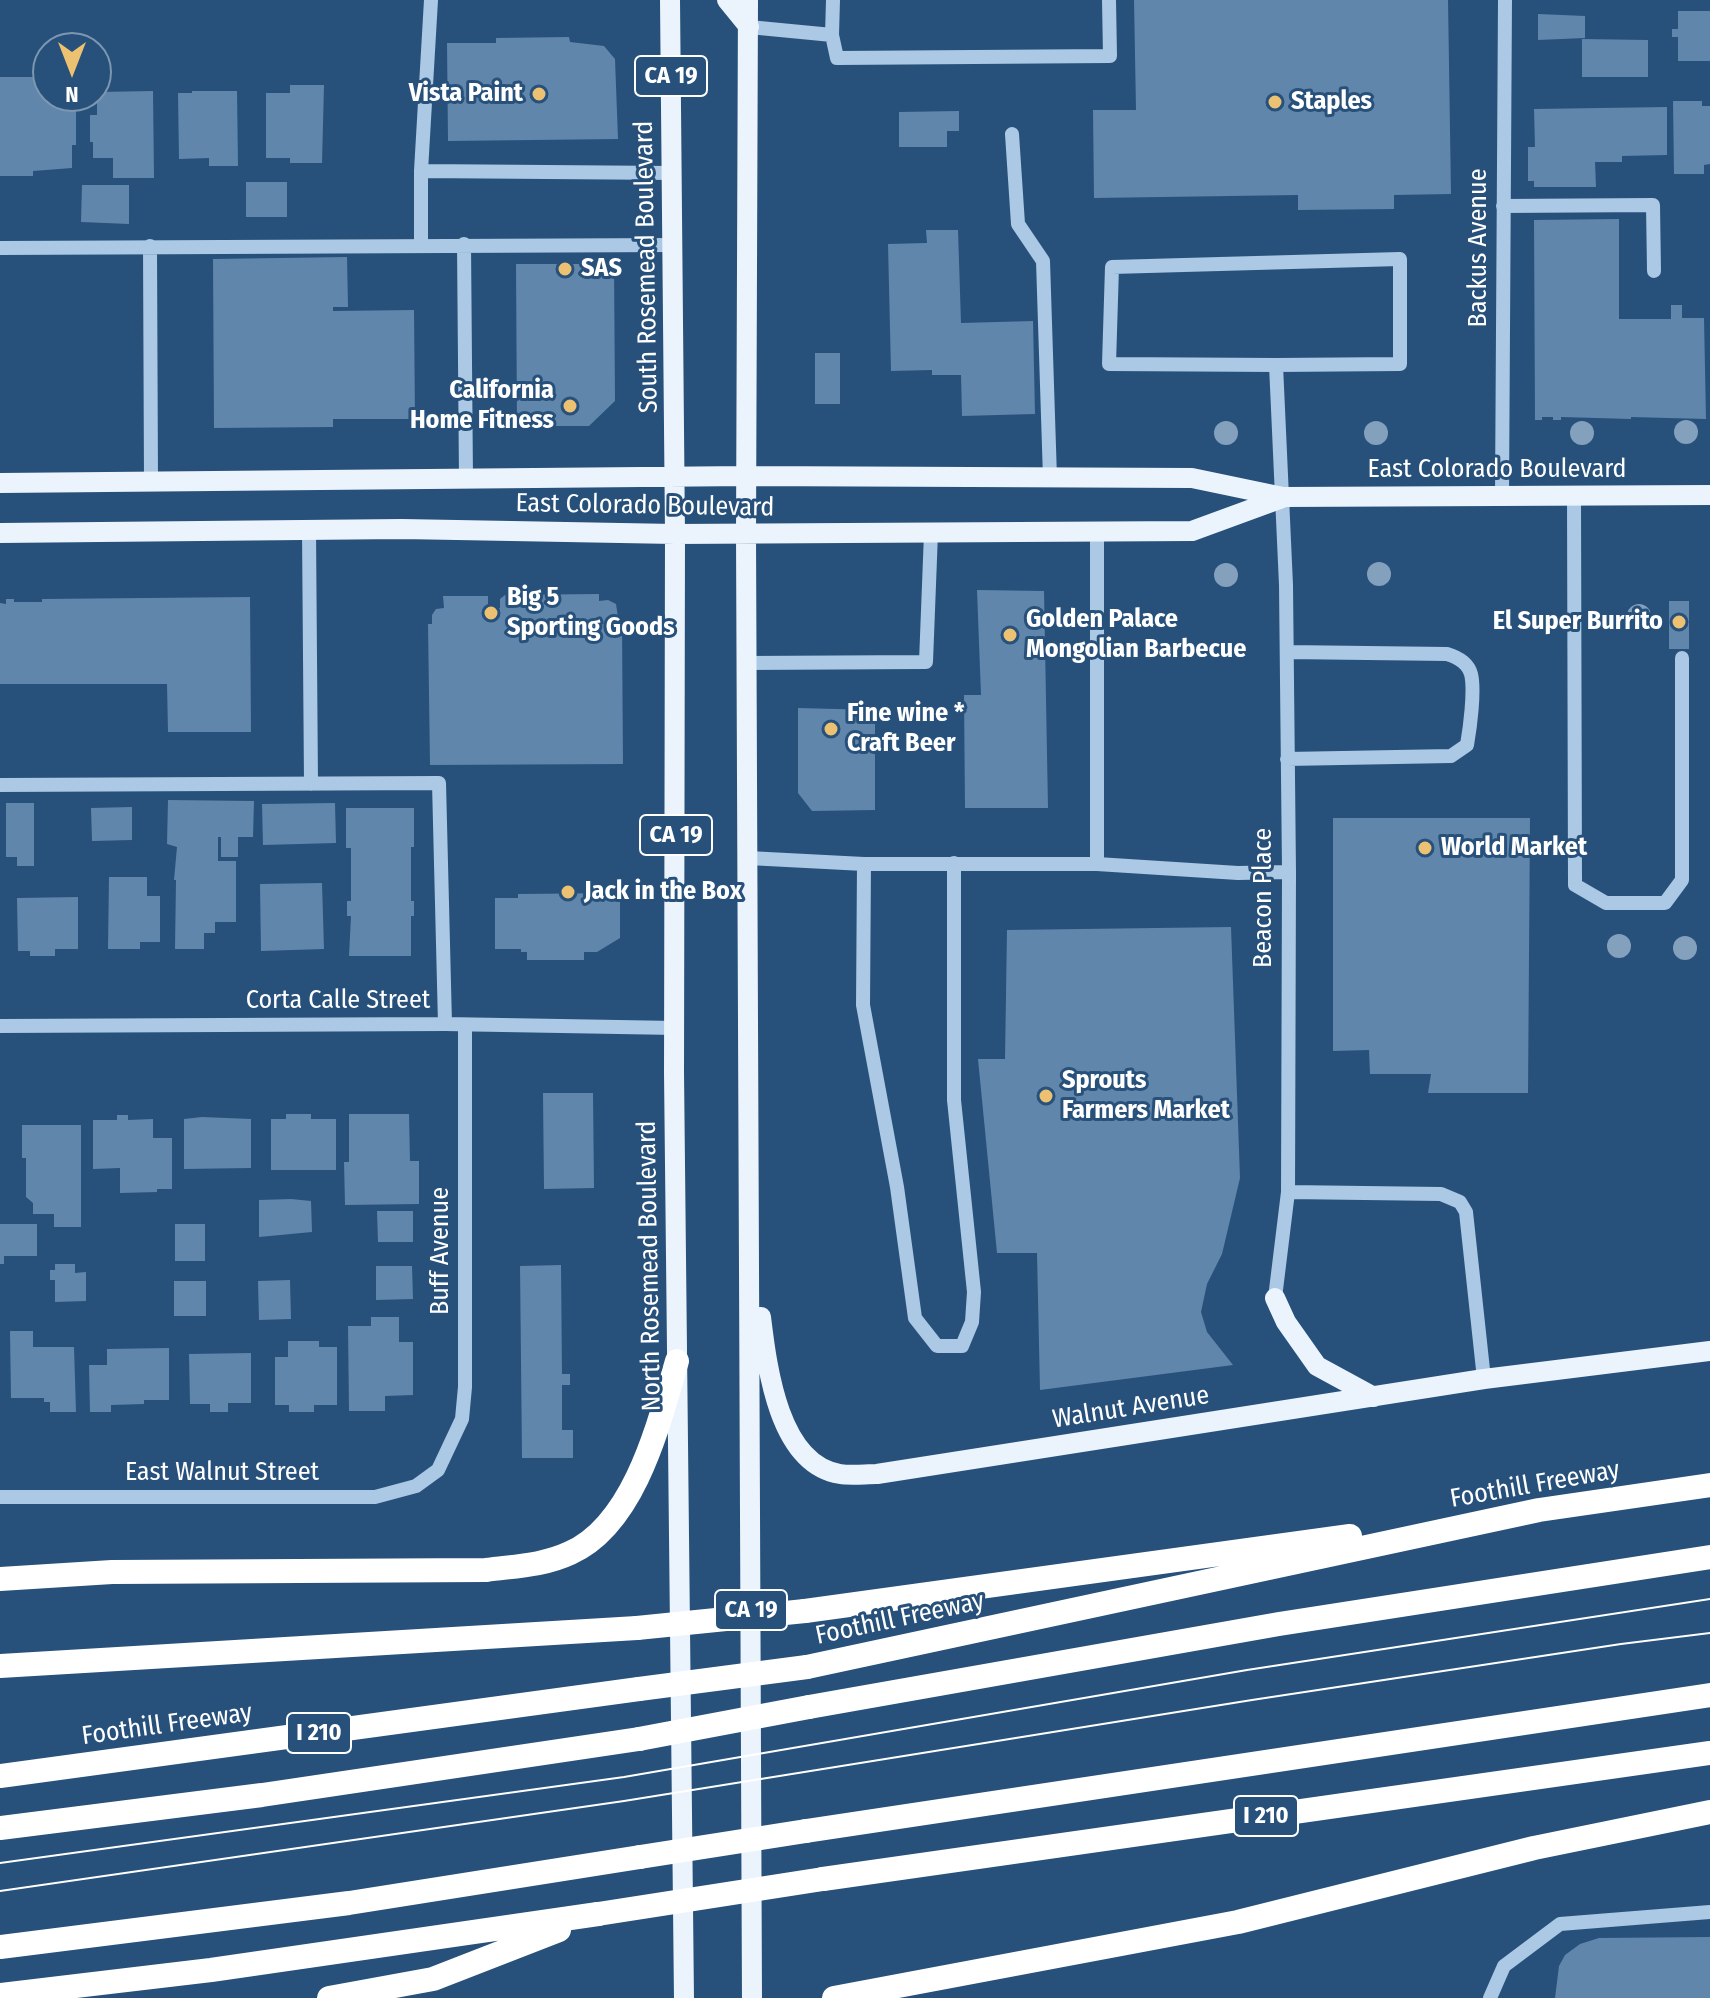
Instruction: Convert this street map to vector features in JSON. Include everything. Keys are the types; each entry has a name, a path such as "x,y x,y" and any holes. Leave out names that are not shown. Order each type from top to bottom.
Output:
{"highway":[{"path":"0,1579 112,1572 486,1570 533,1566 572,1553 622,1507 653,1445 677,1361"},
{"name":"Foothill Freeway","path":"0,1776 807,1667 1539,1510 1710,1485"},
{"path":"0,1666 637,1628 805,1611 1539,1510"},
{"path":"0,1828 262,1795 639,1739 1279,1624 1710,1557"},
{"path":"0,1947 349,1903 1710,1695"},
{"name":"I 210","path":"0,1995 211,1970 1710,1753"},
{"path":"834,1998 1238,1922 1534,1848 1710,1812"},
{"path":"329,1998 433,1979 598,1914"}],"main road":[{"name":"South Rosemead Boulevard","path":"670,0 675,534"},
{"path":"727,0 749,27"},
{"name":"CA 19","path":"748,0 746,663 752,1998"},
{"name":"East Colorado Boulevard","path":"0,483 748,476 1192,478 1283,497 1710,495"},
{"name":"East Colorado Boulevard","path":"0,533 309,530 675,534 1192,531 1283,497"},
{"name":"North Rosemead Boulevard","path":"675,534 677,1361 684,1998"},
{"name":"Walnut Avenue","path":"750,1222 773,1394 788,1429 803,1453 822,1467 839,1474 877,1474 1484,1379 1710,1351"},
{"path":"1275,1298 1286,1322 1317,1366 1374,1397"}],"street":[{"path":"421,244 421,171 431,0"},
{"path":"833,0 832,35 837,58 1110,56 1109,0"},
{"name":"Backus Avenue","path":"1502,495 1505,0"},
{"path":"749,27 832,35"},
{"path":"1012,134 1018,224 1043,261 1050,478"},
{"path":"421,171 672,173"},
{"path":"1503,206 1653,205 1654,271"},
{"path":"464,244 466,479"},
{"path":"0,248 673,245"},
{"path":"150,246 151,482"},
{"path":"1400,259 1400,364 1276,365 1109,364 1112,267 1400,259"},
{"name":"Beacon Place","path":"1275,1298 1288,1192 1289,872 1287,652 1276,365"},
{"path":"1574,496 1575,885 1606,903 1665,903 1682,880 1682,658"},
{"path":"309,530 311,784"},
{"path":"1097,532 1097,864"},
{"path":"746,663 926,662 931,533"},
{"path":"1287,652 1447,654 1460,658 1471,672 1471,686 1467,745 1451,756 1287,759"},
{"path":"0,785 439,783 445,1024"},
{"path":"748,858 864,864 1097,864 1238,873 1289,872"},
{"path":"864,864 863,1005 897,1187 915,1318 937,1346 962,1346 972,1322 974,1292 954,1100 954,863"},
{"name":"Corta Calle Street","path":"0,1026 445,1024 676,1028"},
{"name":"Buff Avenue","path":"438,1470 462,1419 465,1387 465,1026"},
{"path":"1288,1192 1441,1194 1460,1202 1466,1212 1484,1379"},
{"name":"East Walnut Street","path":"0,1497 375,1497 416,1486 438,1470"},
{"path":"1490,1998 1504,1966 1560,1924 1710,1912"}],"building":[{"path":"1134,0 1448,0 1451,194 1394,195 1394,209 1298,210 1298,195 1094,198 1093,110 1136,110"},
{"path":"1678,11 1710,11 1710,61 1678,61 1678,37 1672,37 1672,29 1678,29"},
{"path":"1538,14 1585,16 1585,38 1538,40"},
{"path":"569,37 570,42 604,46 615,59 618,139 448,141 447,43 496,43 496,38"},
{"path":"1582,39 1648,40 1648,77 1582,77"},
{"path":"0,77 32,77 32,112 76,112 72,168 33,171 33,176 0,176"},
{"path":"290,85 324,85 322,163 290,163 290,158 266,158 266,93 290,93"},
{"path":"153,91 154,178 113,178 113,158 93,158 90,115 112,112 112,92"},
{"path":"237,91 238,166 209,166 209,158 179,159 178,93"},
{"path":"1673,101 1702,101 1702,106 1710,106 1710,164 1704,165 1704,174 1674,174"},
{"path":"1667,107 1667,155 1622,156 1622,162 1595,162 1596,187 1534,187 1534,181 1528,181 1528,147 1535,147 1534,109"},
{"path":"959,111 959,131 947,131 947,147 899,147 899,112"},
{"path":"246,182 287,182 287,217 246,217"},
{"path":"82,185 129,185 129,224 81,222"},
{"path":"1619,219 1619,319 1671,319 1671,305 1682,305 1682,318 1704,318 1706,419 1561,417 1561,420 1553,420 1553,417 1542,417 1542,420 1535,420 1534,220"},
{"path":"926,230 958,230 961,323 1033,321 1035,414 962,416 961,375 932,375 932,370 891,371 888,244 927,243"},
{"path":"347,257 348,307 333,307 333,311 414,310 415,419 333,419 333,427 214,428 213,259"},
{"path":"516,264 614,264 615,401 589,426 517,426"},
{"path":"815,353 840,353 840,404 815,404"},
{"path":"977,590 1044,591 1048,808 965,808 964,695 981,695"},
{"path":"599,594 599,601 608,600 616,604 619,624 622,624 623,764 430,765 428,624 432,624 436,609 444,608 443,596 488,596 488,608 500,608 500,599 505,595"},
{"path":"250,597 251,732 168,732 167,684 0,684 0,603 6,604 6,599 42,602 42,599"},
{"path":"1669,601 1689,601 1689,649 1669,649"},
{"path":"798,708 875,710 875,810 812,811 798,793"},
{"path":"168,800 254,801 253,837 238,837 238,857 221,857 221,837 218,837 218,861 236,861 236,922 215,922 215,933 204,933 204,949 175,949 177,847 167,844"},
{"path":"6,803 34,803 34,866 17,866 17,857 6,857"},
{"path":"335,803 336,843 263,845 262,804"},
{"path":"132,807 132,840 92,841 91,808"},
{"path":"346,808 414,808 411,956 349,956 351,916 347,916 347,901 351,901 351,848 346,848"},
{"path":"1333,818 1530,818 1528,1093 1428,1093 1431,1074 1370,1074 1369,1050 1333,1051"},
{"path":"109,877 147,877 147,896 160,896 160,942 140,942 140,949 108,949"},
{"path":"322,883 324,949 261,951 260,884"},
{"path":"620,893 620,938 597,952 584,952 584,960 527,960 527,952 521,952 521,949 495,949 495,898 518,898 518,894"},
{"path":"78,897 78,949 55,949 55,956 30,956 30,951 18,951 17,898"},
{"path":"1231,927 1240,1178 1222,1254 1207,1284 1201,1312 1207,1332 1233,1365 1040,1390 1037,1253 997,1253 978,1059 1005,1059 1007,930"},
{"path":"543,1093 593,1093 594,1188 544,1189"},
{"path":"286,1114 311,1114 311,1119 336,1119 336,1170 271,1170 271,1119 286,1119"},
{"path":"349,1114 409,1114 410,1161 419,1161 419,1204 345,1205 344,1162 349,1162"},
{"path":"117,1115 128,1115 128,1120 153,1119 153,1138 172,1138 172,1189 120,1193 120,1168 93,1169 93,1120 117,1120"},
{"path":"184,1119 251,1119 251,1168 184,1169"},
{"path":"22,1125 81,1125 81,1227 54,1227 54,1214 33,1214 33,1203 26,1197"},
{"path":"259,1200 311,1201 312,1232 259,1237"},
{"path":"377,1211 413,1211 413,1242 378,1242"},
{"path":"0,1224 37,1224 37,1256 4,1256 4,1264 0,1264"},
{"path":"175,1224 205,1224 205,1261 175,1261"},
{"path":"55,1264 75,1264 75,1273 86,1272 86,1301 55,1302 55,1280 50,1280 50,1270 55,1270"},
{"path":"561,1265 562,1374 570,1374 570,1385 562,1385 562,1430 573,1430 573,1458 522,1458 520,1266"},
{"path":"376,1266 412,1266 413,1299 376,1300"},
{"path":"290,1280 291,1319 259,1320 258,1281"},
{"path":"174,1281 206,1281 206,1316 174,1316"},
{"path":"371,1317 399,1317 399,1342 413,1342 413,1395 385,1396 385,1411 349,1411 348,1326 371,1326"},
{"path":"10,1331 33,1331 33,1347 74,1347 76,1412 50,1412 50,1402 44,1402 44,1398 11,1398"},
{"path":"288,1341 319,1341 319,1347 337,1347 337,1405 314,1405 314,1412 289,1412 289,1405 275,1405 275,1357 288,1357"},
{"path":"169,1348 169,1400 111,1405 111,1412 90,1412 89,1365 107,1365 107,1349"},
{"path":"251,1353 251,1403 228,1403 228,1412 210,1412 210,1404 190,1404 189,1354"},
{"path":"1710,1937 1710,1998 1555,1998 1559,1966 1565,1955 1580,1944 1599,1938"}],"tram line":[{"path":"0,1863 624,1777 1247,1670 1710,1599"},
{"path":"0,1891 624,1801 1252,1700 1710,1633"}],"place":[{"name":"Vista Paint","path":"539,94"},
{"name":"Staples","path":"1275,102"},
{"name":"SAS","path":"565,269"},
{"name":"California Home Fitness","path":"570,406"},
{"name":"Big 5 Sporting Goods","path":"491,613"},
{"name":"El Super Burrito","path":"1679,622"},
{"name":"Golden Palace Mongolian Barbecue","path":"1010,635"},
{"name":"Fine wine * Craft Beer","path":"831,729"},
{"name":"World Market","path":"1425,848"},
{"name":"Jack in the Box","path":"568,892"},
{"name":"Sprouts Farmers Market","path":"1046,1096"}]}
